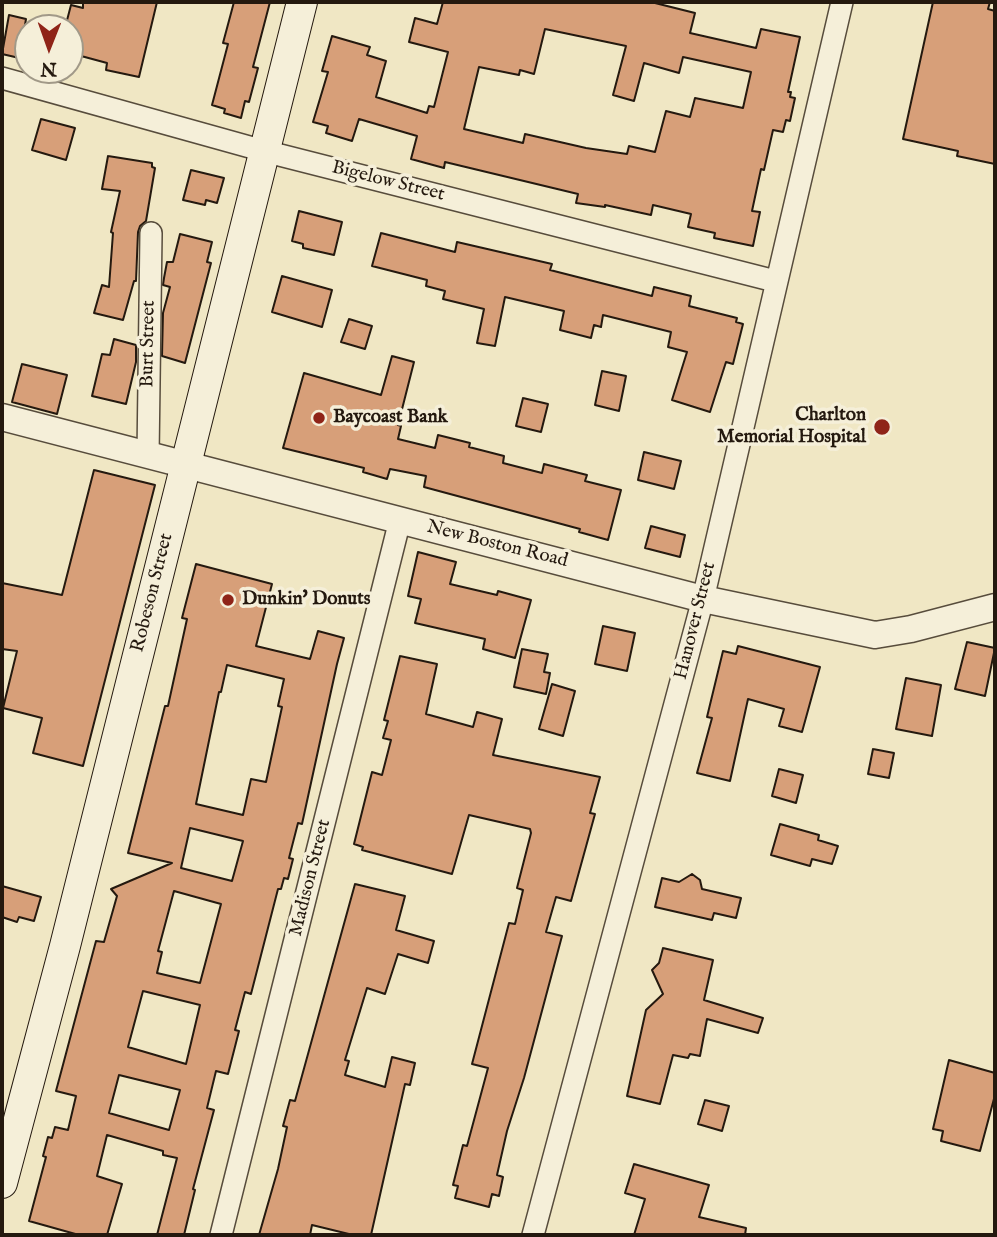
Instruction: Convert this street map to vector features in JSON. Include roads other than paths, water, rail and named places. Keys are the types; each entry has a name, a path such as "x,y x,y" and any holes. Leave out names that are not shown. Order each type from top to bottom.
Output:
{"main road":[{"name":"Robeson Street","path":"2,1183 65,946 302,2"}],"street":[{"name":"Hanover Street","path":"533,1235 703,599 835,3"},
{"name":"Bigelow Street","path":"2,78 264,151 775,281"},
{"name":"Burt Street","path":"148,456 151,233"},
{"name":"New Boston Road","path":"2,417 703,599 875,635 911,629 995,607"},
{"name":"Madison Street","path":"221,1235 400,520"}],"place":[{"name":"Baycoast Bank","path":"319,418"},
{"name":"Charlton Memorial Hospital","path":"882,427"},
{"name":"Dunkin' Donuts","path":"228,600"}]}
